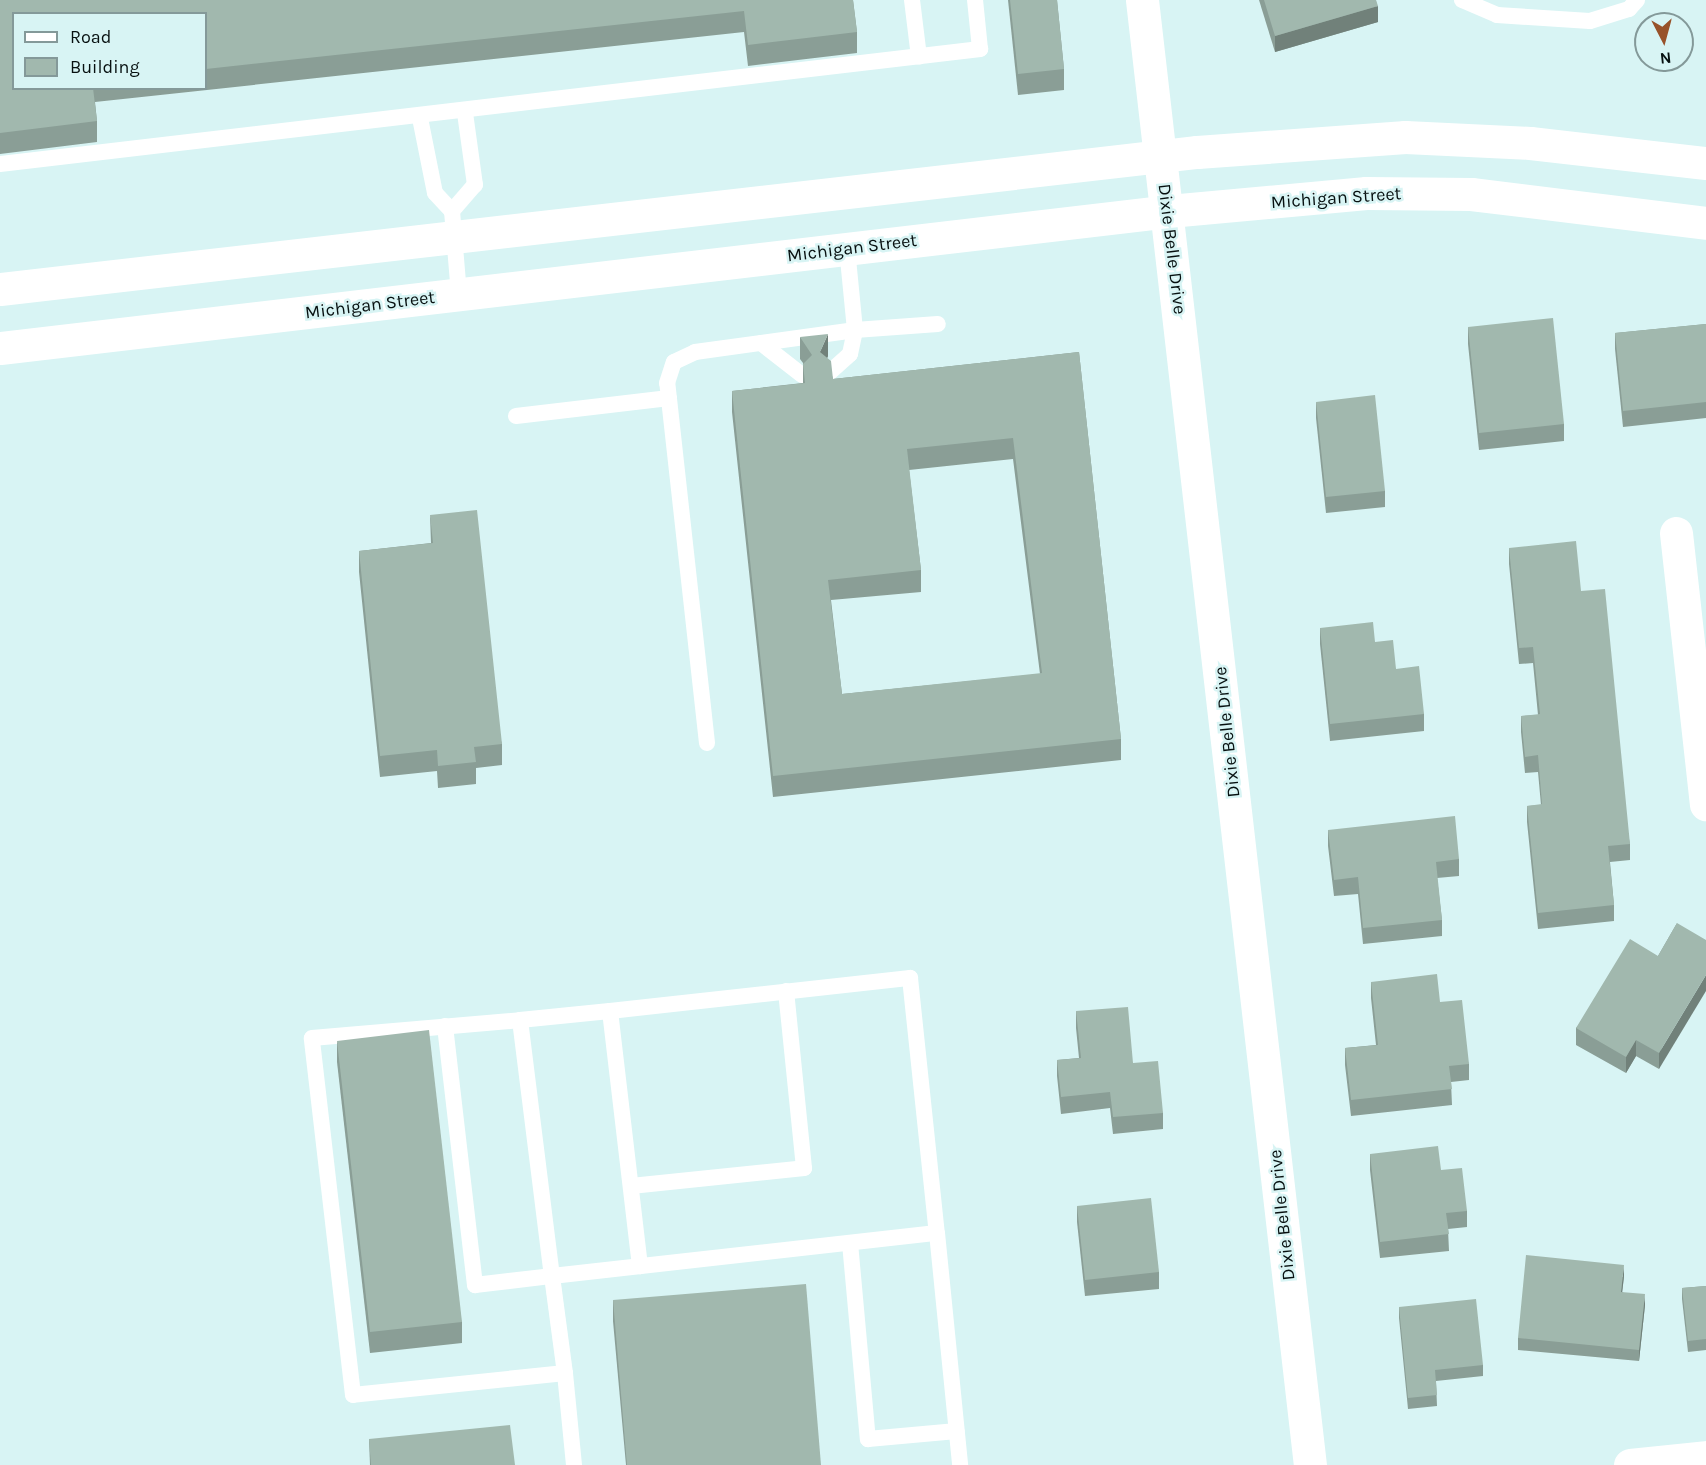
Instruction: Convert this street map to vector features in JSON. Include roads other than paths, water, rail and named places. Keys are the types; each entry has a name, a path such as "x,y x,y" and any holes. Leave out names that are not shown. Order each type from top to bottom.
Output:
{"street":[{"name":"Dixie Belle Drive","path":"1142,0 1160,155 1169,211 1310,1465"},
{"path":"0,289 453,223 1160,155 1405,137 1530,143 1706,164"},
{"name":"Michigan Street","path":"0,348 1169,211 1366,193 1471,194 1706,223"},
{"path":"1676,533 1706,804"},
{"path":"1630,1465 1706,1457"}],"lane":[{"path":"912,0 919,57"},
{"path":"0,164 420,118 980,50 975,0"},
{"path":"1462,0 1497,15 1590,21 1629,9 1637,0"},
{"path":"453,223 475,185 465,112"},
{"path":"420,118 435,193 453,223 459,294"},
{"path":"830,372 850,354 855,330 847,249"},
{"path":"707,743 669,398 674,362 695,352 855,330 938,324"},
{"path":"761,343 802,375"},
{"path":"516,417 669,398"},
{"path":"564,1373 353,1395 312,1038 610,1011 910,978 960,1465"},
{"path":"631,1186 804,1168 786,991"},
{"path":"610,1011 640,1266"},
{"path":"520,1020 574,1465"},
{"path":"445,1026 475,1285 937,1233"},
{"path":"850,1242 868,1439 957,1431"}]}
